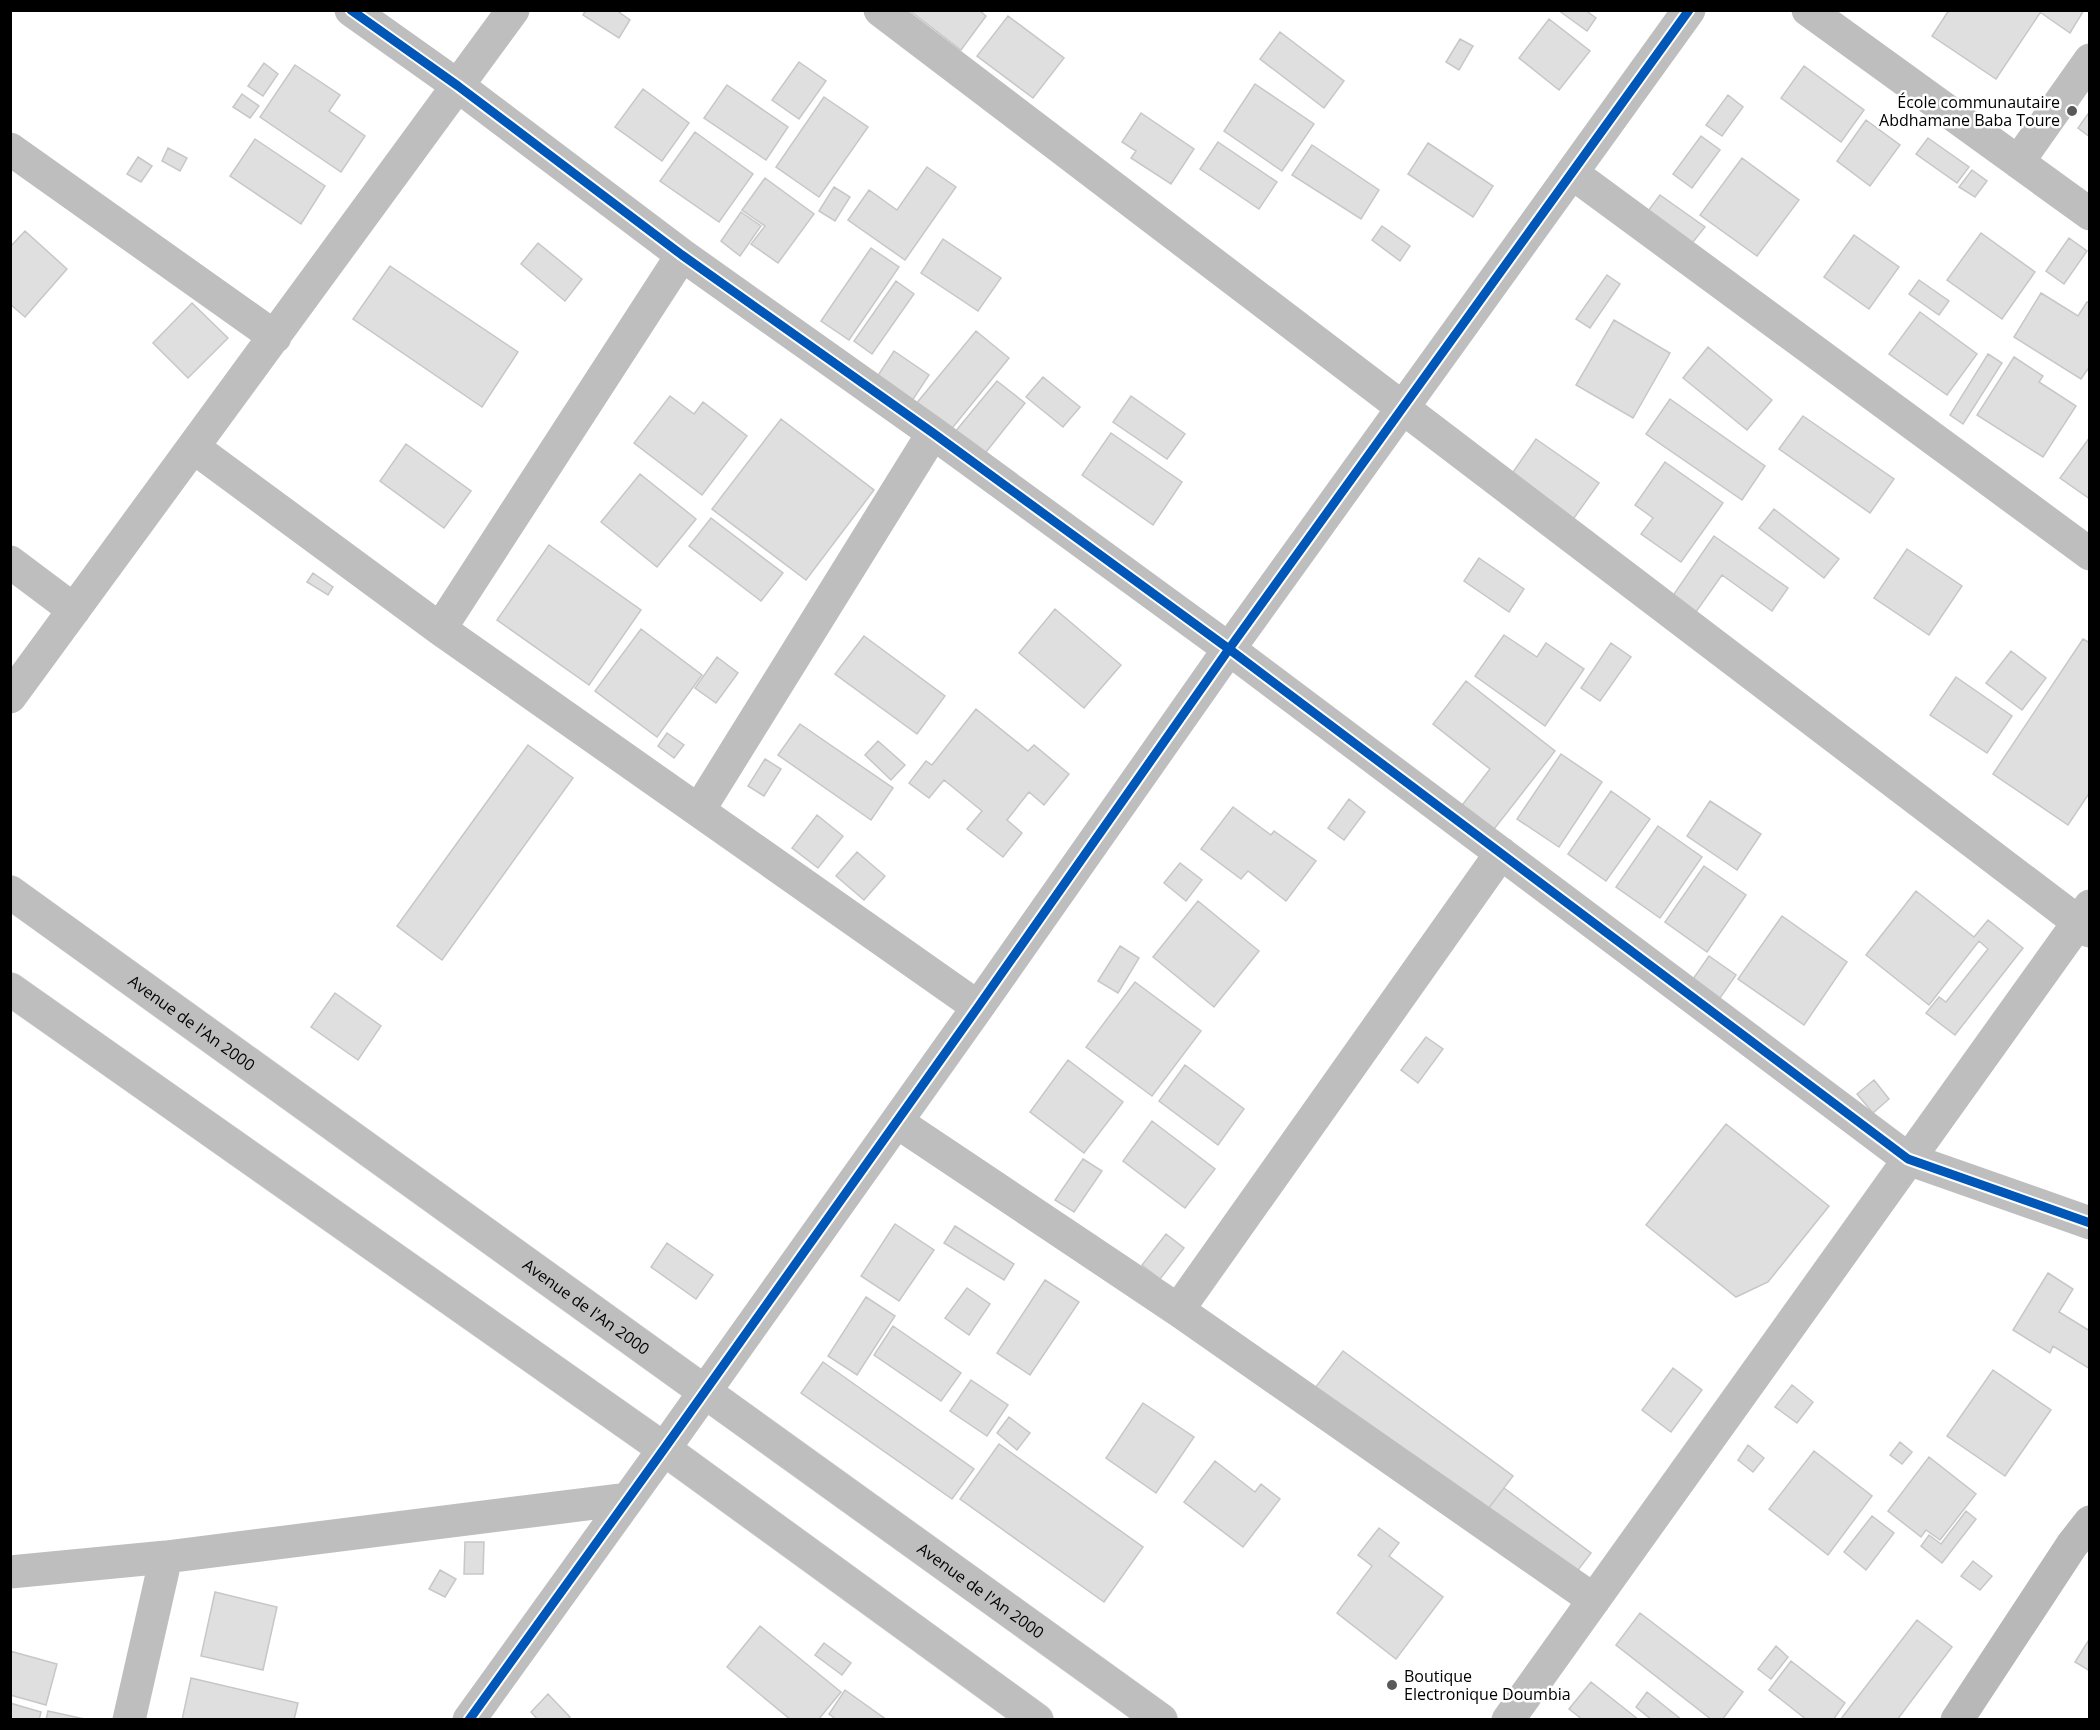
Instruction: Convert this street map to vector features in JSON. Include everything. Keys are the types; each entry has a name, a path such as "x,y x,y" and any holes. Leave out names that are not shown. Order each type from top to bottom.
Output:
{"street":[{"path":"351,10 458,86 682,255 933,433 1229,649 1908,1159 2090,1222"},
{"path":"10,697 513,10"},
{"path":"880,10 1402,408 2086,920 1908,1159 1508,1719"},
{"path":"469,1719 897,1122 1229,649 1689,10"},
{"path":"1808,10 2090,214"},
{"path":"2018,162 2090,60"},
{"path":"10,149 275,337"},
{"path":"1572,173 2090,554"},
{"path":"440,628 682,255"},
{"path":"699,810 933,433"},
{"path":"194,447 440,628 978,1007"},
{"path":"10,562 74,610"},
{"path":"1178,1310 1501,853"},
{"name":"Avenue de l'An 2000","path":"10,891 1161,1719"},
{"path":"10,989 664,1449 1037,1719"},
{"path":"897,1122 1178,1310 1594,1600"},
{"path":"10,1572 166,1557 627,1499"},
{"path":"1957,1719 2084,1542"},
{"path":"129,1719 166,1557"}],"building":[{"path":"586,10 616,10 630,20 619,38 583,15"},
{"path":"909,10 979,10 986,16 961,50"},
{"path":"1558,10 1585,10 1596,18 1587,31"},
{"path":"1949,10 2042,10 1996,79 1932,36"},
{"path":"2037,10 2084,10 2070,33"},
{"path":"1008,16 1064,58 1033,98 977,56"},
{"path":"1549,19 1590,51 1559,90 1519,58"},
{"path":"1280,32 1344,81 1324,108 1260,59"},
{"path":"1460,39 1473,46 1459,70 1446,62"},
{"path":"799,62 826,81 799,119 772,100"},
{"path":"264,63 278,74 263,96 248,86"},
{"path":"295,65 340,95 329,111 365,136 341,172 260,117"},
{"path":"1804,66 1864,110 1841,142 1781,98"},
{"path":"1255,84 1314,124 1282,171 1224,131"},
{"path":"727,85 788,127 766,160 704,118"},
{"path":"643,89 689,123 662,161 615,127"},
{"path":"242,94 259,106 250,118 233,107"},
{"path":"1728,95 1743,107 1722,136 1706,125"},
{"path":"824,97 868,127 819,197 776,167"},
{"path":"2090,111 2090,137 2078,128"},
{"path":"1141,113 1194,149 1171,184 1131,158 1136,151 1122,142"},
{"path":"1866,120 1900,145 1870,186 1837,161"},
{"path":"695,132 753,174 719,222 660,181"},
{"path":"1701,136 1720,150 1692,188 1673,174"},
{"path":"1928,138 1969,167 1957,183 1916,154"},
{"path":"255,139 325,186 301,224 230,176"},
{"path":"1218,142 1277,182 1259,209 1200,169"},
{"path":"1428,143 1493,186 1473,217 1408,174"},
{"path":"1312,145 1379,190 1361,219 1292,175"},
{"path":"168,148 187,158 180,171 162,161"},
{"path":"138,157 152,166 141,182 127,174"},
{"path":"1742,158 1799,200 1757,256 1700,215"},
{"path":"927,167 956,187 905,260 848,220 869,190 897,210"},
{"path":"1972,170 1987,181 1975,197 1959,187"},
{"path":"765,178 814,214 778,263 751,244 765,226 742,210"},
{"path":"834,187 850,197 835,221 819,211"},
{"path":"1660,195 1705,227 1689,247 1645,215"},
{"path":"741,212 761,226 740,256 721,241"},
{"path":"1382,226 1410,246 1400,261 1372,240"},
{"path":"25,231 67,269 25,317 10,304 10,247"},
{"path":"1981,233 2035,272 2002,319 1947,280"},
{"path":"1854,235 1899,267 1869,309 1824,277"},
{"path":"2069,238 2087,251 2064,284 2046,271"},
{"path":"943,239 1001,278 978,311 921,273"},
{"path":"538,243 582,279 565,301 521,264"},
{"path":"871,248 899,267 849,340 821,321"},
{"path":"390,266 518,352 482,407 353,319"},
{"path":"1607,275 1620,284 1590,328 1576,319"},
{"path":"1919,280 1949,301 1939,315 1909,294"},
{"path":"896,281 914,294 872,354 854,341"},
{"path":"2041,293 2078,316 2087,302 2090,303 2090,366 2081,379 2014,337"},
{"path":"192,303 228,338 188,378 153,343"},
{"path":"1920,312 1977,354 1947,395 1889,354"},
{"path":"1614,320 1670,353 1633,418 1576,385"},
{"path":"976,331 1009,358 945,437 911,410"},
{"path":"1708,347 1772,400 1747,430 1683,378"},
{"path":"894,351 929,375 908,407 873,383"},
{"path":"1988,354 2002,363 1963,424 1950,415"},
{"path":"2014,357 2043,376 2039,382 2076,406 2043,457 1977,415"},
{"path":"1043,377 1080,407 1063,427 1026,397"},
{"path":"997,381 1025,403 979,461 950,438"},
{"path":"670,396 694,414 703,402 747,436 702,495 634,443"},
{"path":"1131,396 1185,434 1167,459 1113,422"},
{"path":"1670,399 1765,466 1742,500 1646,434"},
{"path":"1803,416 1894,479 1870,513 1779,449"},
{"path":"781,419 874,490 806,580 712,509"},
{"path":"1111,433 1182,482 1153,525 1082,475"},
{"path":"2090,437 2090,499 2060,478"},
{"path":"1536,439 1599,483 1564,532 1502,488"},
{"path":"406,444 471,491 444,528 380,481"},
{"path":"1665,462 1723,503 1681,562 1641,534 1653,518 1635,505"},
{"path":"640,474 696,519 657,567 601,522"},
{"path":"1774,509 1839,559 1824,578 1759,528"},
{"path":"711,518 783,573 761,601 689,546"},
{"path":"1714,536 1788,588 1772,611 1722,575 1686,626 1663,610"},
{"path":"549,545 641,610 589,685 497,620"},
{"path":"1907,549 1962,586 1929,635 1874,598"},
{"path":"1479,558 1524,589 1509,612 1464,581"},
{"path":"313,573 333,587 328,595 307,582"},
{"path":"1055,609 1121,665 1084,708 1019,653"},
{"path":"641,629 702,675 657,737 595,691"},
{"path":"1504,635 1537,657 1546,643 1584,669 1545,726 1475,676"},
{"path":"864,636 945,696 917,734 835,674"},
{"path":"2083,639 2090,643 2090,792 2068,825 1993,774"},
{"path":"1611,643 1631,657 1600,701 1581,688"},
{"path":"2011,651 2046,678 2022,710 1986,683"},
{"path":"717,657 738,673 716,703 695,688"},
{"path":"1956,677 2012,716 1987,753 1930,715"},
{"path":"1466,681 1555,751 1491,833 1460,808 1490,769 1433,724"},
{"path":"976,709 1028,751 1034,745 1069,774 1044,805 1029,792 1007,820 1022,833 1003,857 967,829 982,811 944,780 929,798 909,783 926,761 932,765"},
{"path":"800,724 893,788 871,820 778,755"},
{"path":"667,733 684,745 674,758 658,746"},
{"path":"878,741 905,765 891,780 865,755"},
{"path":"528,745 573,778 442,960 397,926"},
{"path":"1561,754 1602,782 1559,847 1517,819"},
{"path":"765,759 781,769 764,796 748,786"},
{"path":"1611,791 1650,819 1606,881 1568,854"},
{"path":"1349,799 1365,812 1344,840 1328,828"},
{"path":"1710,801 1761,834 1737,870 1687,836"},
{"path":"1233,807 1271,835 1274,831 1316,861 1286,901 1248,871 1241,879 1201,849"},
{"path":"817,815 843,836 818,868 792,848"},
{"path":"1658,826 1702,857 1660,918 1616,887"},
{"path":"857,852 885,876 864,900 836,876"},
{"path":"1180,863 1202,880 1186,901 1164,883"},
{"path":"1704,866 1746,895 1707,952 1665,922"},
{"path":"1916,891 1974,937 1988,920 2023,948 1955,1035 1926,1013 1939,997 1946,1002 1988,949 1979,941 1929,1005 1866,955"},
{"path":"1198,901 1259,951 1214,1007 1153,957"},
{"path":"1782,916 1847,962 1804,1025 1738,979"},
{"path":"1120,946 1139,958 1118,993 1098,981"},
{"path":"1709,956 1736,975 1720,998 1693,979"},
{"path":"1135,982 1201,1031 1152,1096 1086,1047"},
{"path":"335,993 381,1026 358,1060 311,1027"},
{"path":"1426,1037 1443,1049 1418,1083 1401,1070"},
{"path":"1068,1060 1123,1102 1084,1153 1030,1112"},
{"path":"1185,1065 1244,1109 1218,1145 1159,1101"},
{"path":"1874,1080 1889,1099 1873,1113 1857,1094"},
{"path":"1152,1121 1215,1169 1185,1208 1123,1161"},
{"path":"1726,1124 1829,1206 1768,1282 1736,1297 1646,1225"},
{"path":"1083,1159 1102,1171 1074,1212 1055,1200"},
{"path":"895,1224 934,1250 899,1301 861,1276"},
{"path":"955,1226 1014,1264 1004,1280 944,1243"},
{"path":"1166,1234 1184,1248 1160,1279 1142,1265"},
{"path":"667,1243 713,1275 696,1299 651,1267"},
{"path":"2048,1273 2073,1289 2059,1312 2090,1331 2090,1369 2053,1346 2050,1353 2013,1330"},
{"path":"1045,1280 1079,1302 1030,1375 997,1353"},
{"path":"967,1288 990,1304 969,1335 945,1318"},
{"path":"866,1297 895,1316 857,1375 828,1356"},
{"path":"893,1326 961,1373 941,1401 874,1355"},
{"path":"1343,1351 1513,1476 1485,1513 1315,1388"},
{"path":"823,1362 974,1469 952,1499 801,1393"},
{"path":"1673,1368 1702,1390 1671,1432 1642,1410"},
{"path":"1993,1370 2051,1410 2005,1476 1947,1436"},
{"path":"971,1380 1008,1405 987,1436 950,1411"},
{"path":"1792,1385 1813,1402 1797,1423 1775,1407"},
{"path":"1143,1403 1194,1437 1156,1493 1106,1458"},
{"path":"1009,1417 1030,1433 1017,1450 997,1433"},
{"path":"1900,1442 1912,1452 1902,1464 1890,1455"},
{"path":"999,1444 1143,1547 1104,1602 960,1499"},
{"path":"1748,1445 1764,1458 1753,1472 1738,1460"},
{"path":"1814,1451 1872,1496 1828,1555 1769,1509"},
{"path":"1929,1457 1976,1494 1940,1540 1926,1530 1921,1537 1888,1511"},
{"path":"1215,1461 1255,1492 1261,1484 1280,1499 1243,1547 1184,1502"},
{"path":"1504,1488 1591,1553 1572,1578 1485,1513"},
{"path":"1966,1511 1976,1519 1942,1563 1921,1546 1929,1535 1941,1544"},
{"path":"1872,1516 1894,1533 1866,1570 1844,1552"},
{"path":"1379,1528 1399,1543 1389,1556 1443,1597 1396,1659 1337,1613 1372,1566 1358,1555"},
{"path":"465,1542 484,1542 483,1574 464,1574"},
{"path":"1973,1561 1992,1576 1980,1590 1961,1576"},
{"path":"440,1570 456,1579 445,1597 429,1589"},
{"path":"215,1592 277,1607 263,1670 201,1656"},
{"path":"1640,1613 1743,1692 1722,1720 1712,1720 1616,1645"},
{"path":"1917,1620 1952,1647 1897,1720 1840,1720"},
{"path":"760,1626 841,1692 818,1720 791,1720 727,1667"},
{"path":"2090,1638 2090,1671 2075,1662"},
{"path":"824,1643 851,1663 842,1675 815,1655"},
{"path":"1776,1646 1788,1657 1771,1679 1758,1669"},
{"path":"10,1651 57,1664 46,1705 10,1695"},
{"path":"1791,1661 1845,1703 1833,1720 1807,1720 1769,1690"},
{"path":"191,1678 298,1703 294,1720 182,1720"},
{"path":"1591,1682 1639,1720 1583,1720 1569,1709"},
{"path":"845,1690 887,1720 837,1720 829,1714"},
{"path":"1647,1692 1682,1720 1652,1720 1636,1707"},
{"path":"548,1694 570,1717 567,1720 538,1720 531,1712"},
{"path":"10,1703 41,1712 39,1720 10,1720"},
{"path":"48,1711 89,1720 46,1720"}],"cycle path":[{"path":"351,10 458,86 682,255 933,433 1229,649 1908,1159 2090,1223"},
{"path":"469,1720 978,1007 1229,649 1689,10"}],"place":[{"name":"École communautaire Abdhamane Baba Toure","path":"2072,111"},
{"name":"Boutique Electronique Doumbia","path":"1392,1685"}]}
